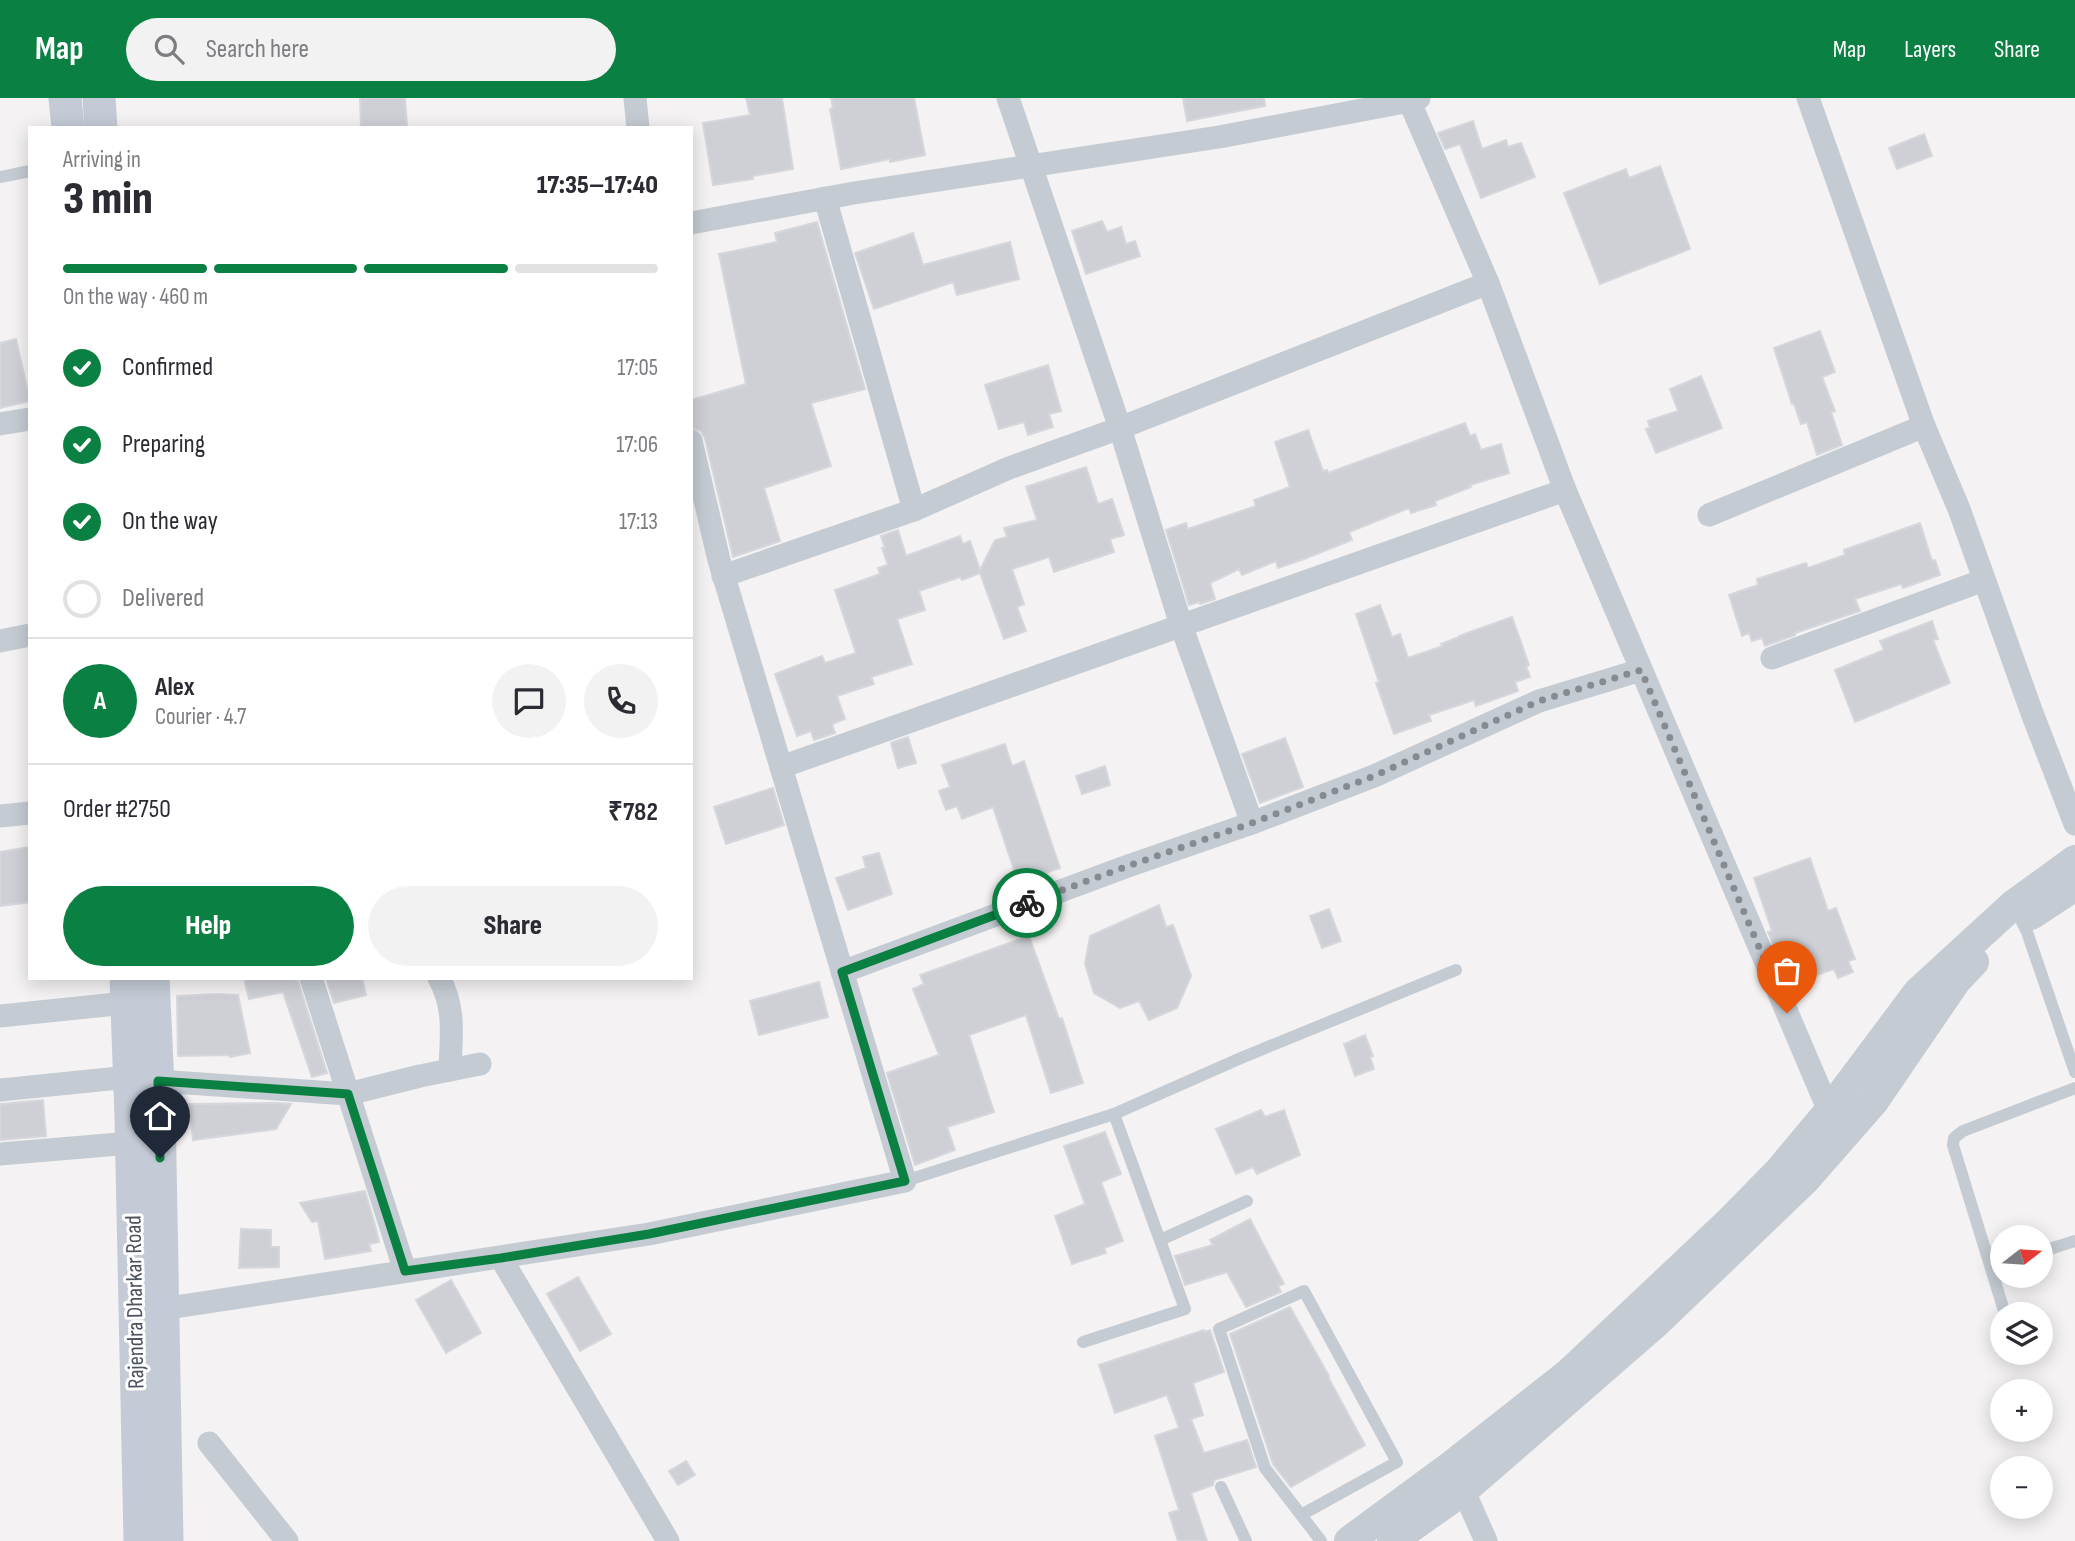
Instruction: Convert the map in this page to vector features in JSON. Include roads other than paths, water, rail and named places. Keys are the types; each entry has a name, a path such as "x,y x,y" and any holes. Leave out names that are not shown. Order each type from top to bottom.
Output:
{"main road":[{"path":"65,98 68,126"},
{"path":"99,98 101,126"},
{"name":"Rajendra Dharkar Road","path":"153,980 143,1079 131,1143 149,1308 167,1541"},
{"name":"Rajendra Dharkar Road","path":"126,991 143,1079 149,1308 140,1541"}],"street":[{"path":"635,98 638,126"},
{"path":"1008,98 1120,428 1181,625 1252,823"},
{"path":"693,223 825,198 1219,136 1413,99 1488,283 1565,490 1829,1111"},
{"path":"1815,100 1924,426 1959,509 2075,824"},
{"path":"825,198 914,510"},
{"path":"723,576 914,510 1009,468 1120,428 1488,283"},
{"path":"0,424 28,419"},
{"path":"1709,516 1924,426"},
{"path":"149,1308 649,1234 905,1181 723,576 693,449"},
{"path":"781,767 1565,490"},
{"path":"1772,658 1984,580"},
{"path":"0,640 28,635"},
{"path":"842,972 1374,776 1539,701 1641,670"},
{"path":"0,816 28,813"},
{"path":"1392,1541 1728,1223 1779,1171 1829,1111 1917,992 2012,905 2075,860"},
{"path":"1349,1541 1458,1478 1656,1323 1804,1181 1874,1101 1955,981 2022,922 2075,886"},
{"path":"312,980 405,1271"},
{"path":"440,980 447,993 453,1020 450,1070"},
{"path":"0,1016 126,991"},
{"path":"0,1090 143,1079 348,1094 480,1064"},
{"path":"0,1154 131,1143"},
{"path":"501,1258 668,1541"},
{"path":"209,1443 287,1541"},
{"path":"1458,1478 1486,1541"}],"lane":[{"path":"0,177 28,171"},
{"path":"2022,922 2075,1072"},
{"path":"905,1181 1114,1114 1241,1058 1456,970"},
{"path":"1990,1250 1953,1145 1954,1138 1963,1131 2075,1088"},
{"path":"1083,1342 1185,1309 1114,1114"},
{"path":"1160,1240 1247,1201"},
{"path":"2053,1248 2075,1241"},
{"path":"1301,1515 1397,1462 1304,1291 1219,1329 1265,1468 1301,1515 1321,1541"},
{"path":"1221,1487 1246,1541"}]}
